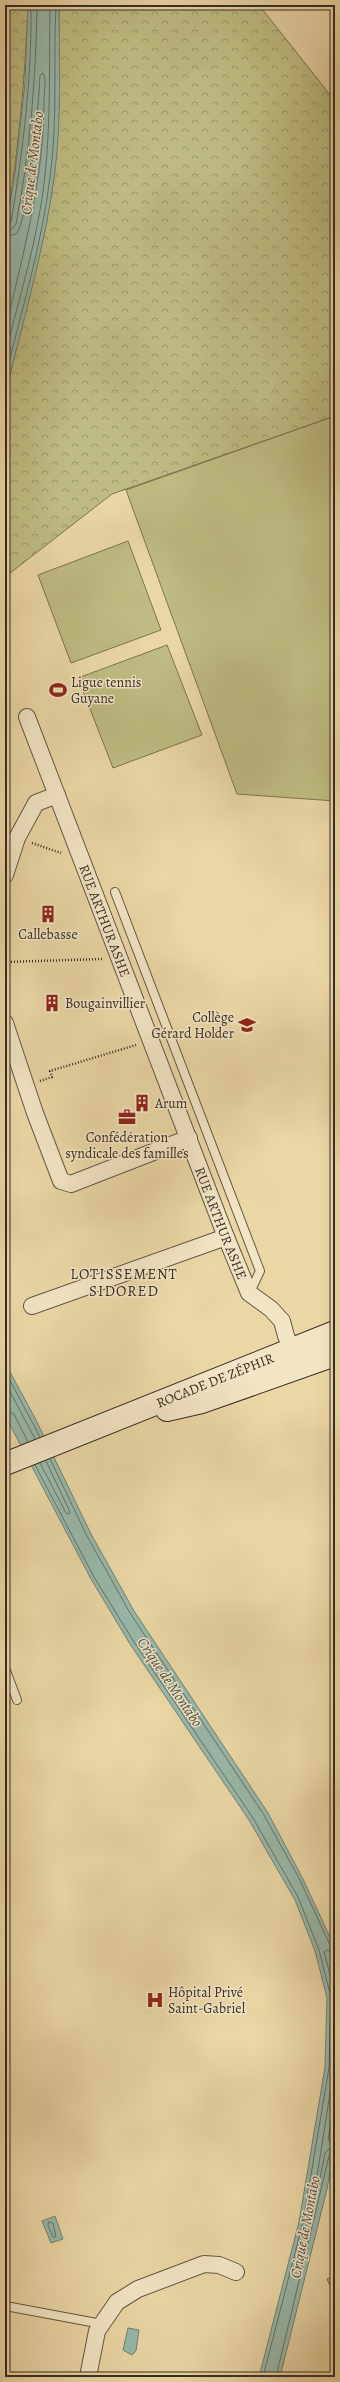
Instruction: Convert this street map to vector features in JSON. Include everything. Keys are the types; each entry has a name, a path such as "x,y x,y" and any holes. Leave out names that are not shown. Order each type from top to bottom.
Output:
{"main road":[{"name":"ROCADE DE ZÉPHIR","path":"10,1462 94,1428 288,1342 335,1332"},
{"name":"ROCADE DE ZÉPHIR","path":"94,1428 202,1402 335,1355"}],"street":[{"name":"RUE ARTHUR ASHE","path":"27,717 226,1237 249,1293 271,1309 282,1321 288,1342 300,1368"},
{"path":"5,875 17,838 36,803 57,795"},
{"path":"5,1022 26,1086 61,1181 71,1184 189,1138"},
{"path":"32,1306 226,1237"},
{"path":"88,2377 95,2337 117,2302 138,2289 204,2264 219,2265 236,2272"}],"lane":[{"path":"115,892 260,1271 249,1293"},
{"path":"5,1668 17,1700"},
{"path":"11,2307 102,2324"}],"path":[{"path":"17,838 82,860"},
{"path":"5,962 120,959"},
{"path":"26,1086 52,1077 50,1071 152,1041"}],"green space":[{"path":"5,5 28,5 20,119 14,176 5,233"},
{"path":"59,5 259,5 335,101 335,416 112,494 5,577 5,395 45,230 54,178 59,107"},
{"path":"335,416 335,801 237,794 126,490"},
{"path":"128,541 161,630 71,663 38,575"},
{"path":"167,645 202,735 113,768 78,678"},
{"path":"335,2275 335,2297 327,2279"}],"water":[{"name":"Crique de Montabo","path":"28,5 59,5 60,92 57,157 45,233 5,395 5,233 15,172 25,82"},
{"name":"Crique de Montabo","path":"5,1363 35,1418 91,1534 134,1611 268,1813 303,1879 335,1948 335,2146 327,2189 280,2377 259,2377 299,2222 325,2067 327,1998 315,1951 295,1900 249,1820 130,1644 91,1579 5,1416"},
{"path":"55,2216 63,2239 51,2243 42,2221"},
{"path":"128,2328 139,2330 136,2351 132,2355 123,2350"}],"place":[{"name":"Ligue tennis Guyane","path":"58,690"},
{"name":"Callebasse","path":"48,914"},
{"name":"Bougainvillier","path":"52,1003"},
{"name":"Collège Gérard Holder","path":"247,1025"},
{"name":"Arum","path":"142,1103"},
{"name":"Confédération syndicale des familles","path":"127,1117"},
{"name":"Hôpital Privé Saint-Gabriel","path":"155,2000"}],"district":[{"name":"LOTISSEMENT SIDORED","path":"124,1282"}]}
